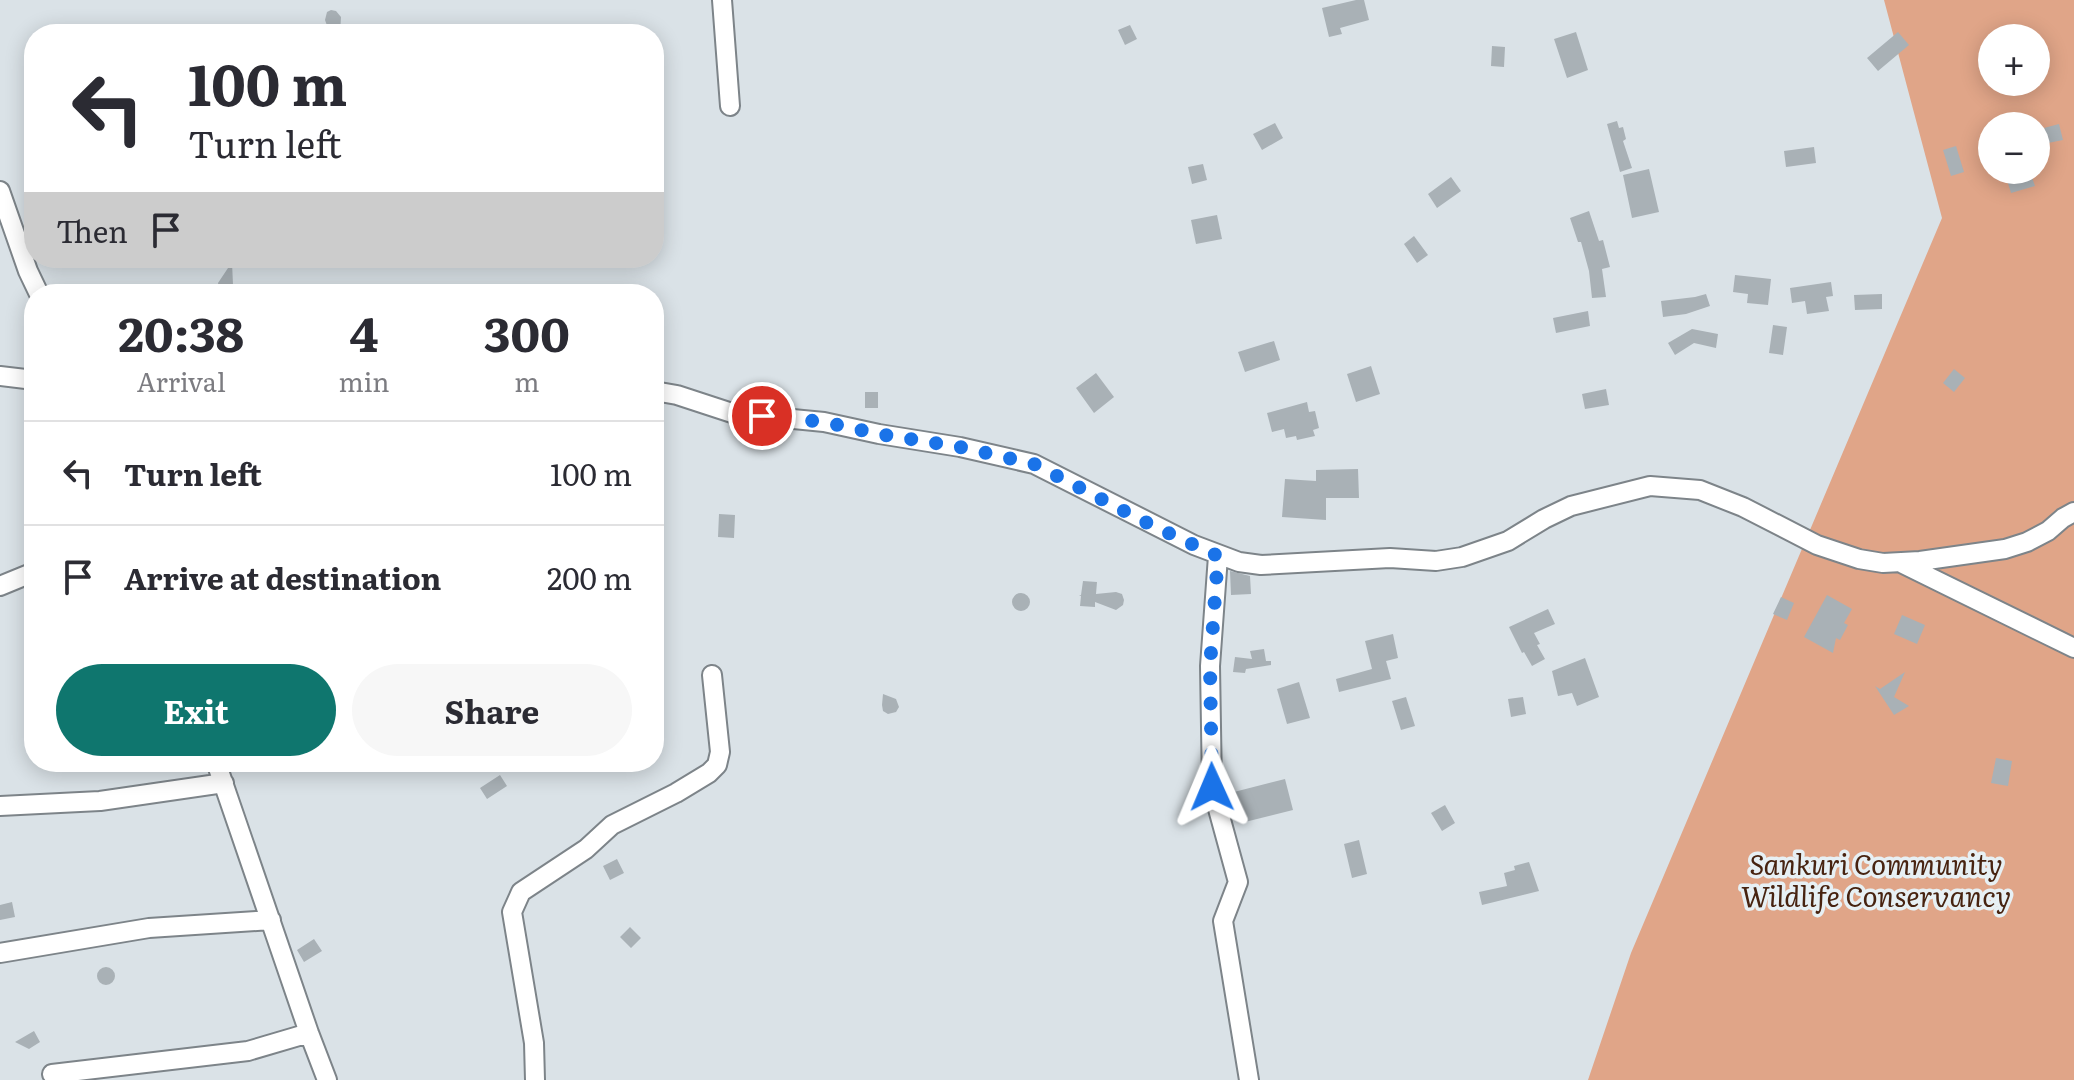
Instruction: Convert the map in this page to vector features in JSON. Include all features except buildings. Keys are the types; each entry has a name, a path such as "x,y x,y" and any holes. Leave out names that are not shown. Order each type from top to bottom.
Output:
{"street":[{"path":"722,0 730,106"},
{"path":"0,191 24,260"},
{"path":"0,376 24,379"},
{"path":"664,393 732,413 824,422 1034,464 1218,556 1261,565 1390,558 1436,561 1462,557 1508,541 1571,506 1650,486 1700,490 1743,507 1817,545 1859,559 1883,563 2005,549 2037,536 2074,512"},
{"path":"1218,556 1210,666 1212,787 1238,882 1223,921 1249,1080"},
{"path":"1900,562 2074,648"},
{"path":"0,586 24,576"},
{"path":"535,1080 534,1043 512,912 516,899 521,892 586,849 612,825 676,793 717,765 720,752 712,675"},
{"path":"220,772 327,1080"},
{"path":"0,806 100,801 224,783"},
{"path":"0,953 149,928 271,920"},
{"path":"52,1074 248,1051 309,1033"}],"green space":[{"name":"Sankuri Community Wildlife Conservancy","path":"1884,0 2074,0 2074,1080 1588,1080 1631,953 1942,218"}],"route":[{"path":"762,416 824,422 1034,464 1218,556 1210,666 1212,787"}]}
